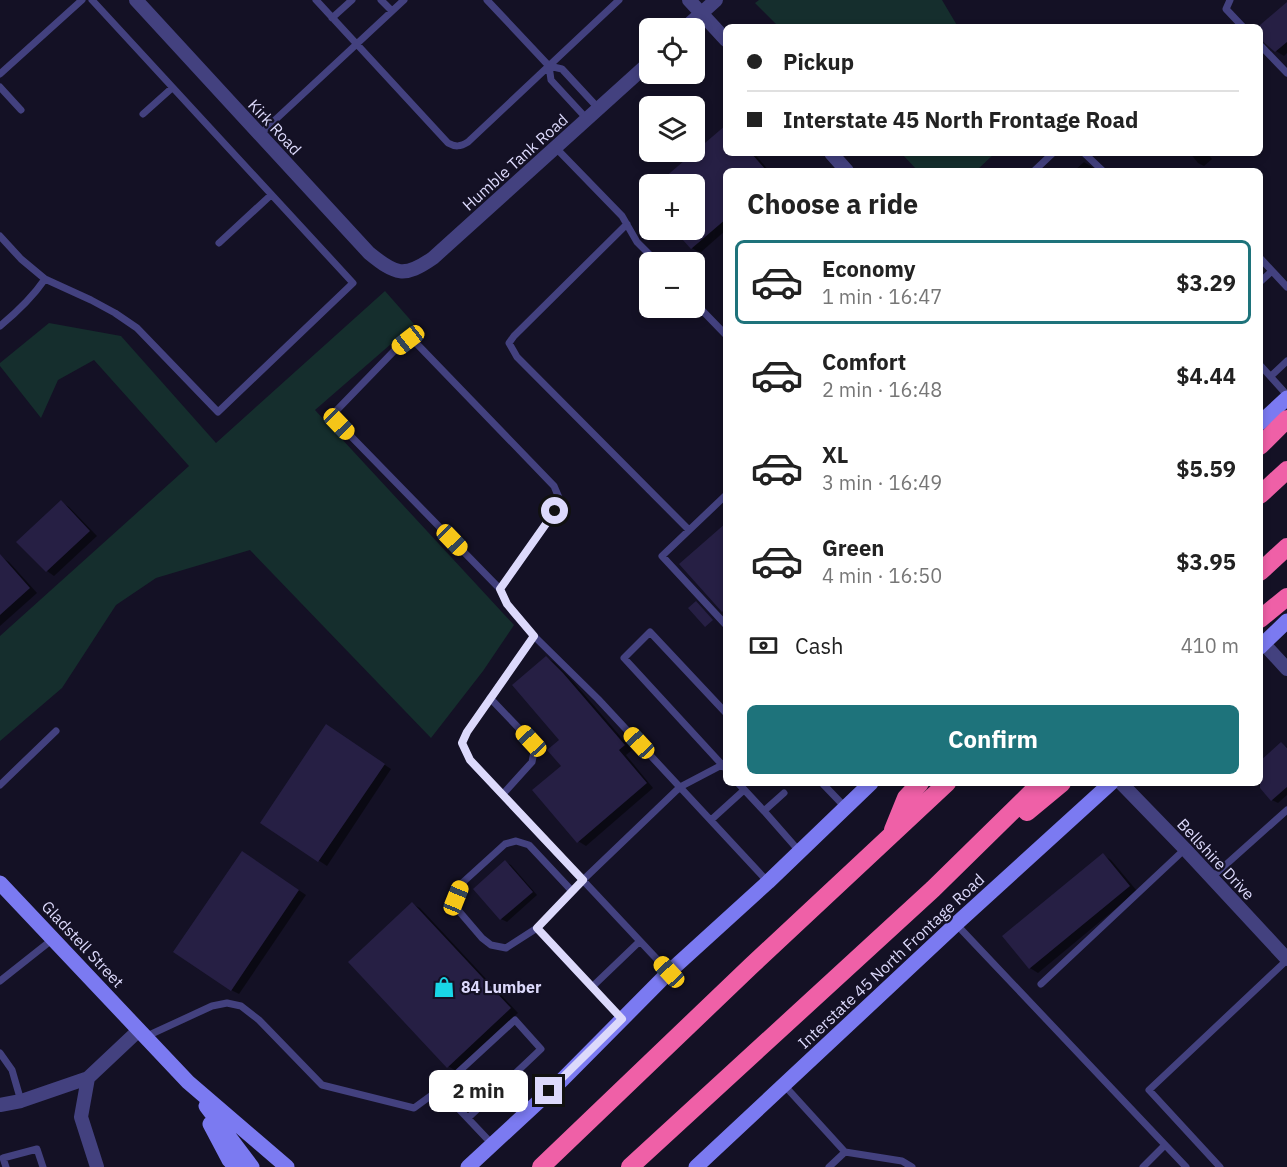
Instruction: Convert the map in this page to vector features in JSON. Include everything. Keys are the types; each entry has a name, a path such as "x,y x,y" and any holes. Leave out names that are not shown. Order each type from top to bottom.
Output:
{"highway":[{"path":"1263,443 1287,419"},
{"path":"1263,492 1287,470"},
{"path":"1263,569 1287,547"},
{"path":"1263,617 1287,597"},
{"path":"890,836 906,798 917,786"},
{"path":"541,1167 945,786"},
{"path":"630,1167 933,889 1038,786"},
{"path":"933,889 1058,786"}],"main road":[{"path":"1263,420 1287,396"},
{"path":"1263,645 1287,621"},
{"path":"468,1167 562,1080 669,972 768,882 868,786"},
{"name":"Interstate 45 North Frontage Road","path":"696,1167 1107,786"},
{"name":"Gladstell Street","path":"0,883 188,1082 287,1167"},
{"path":"188,1082 229,1160 236,1167"},
{"name":"Gladstell Street","path":"188,1082 252,1167"}],"street":[{"path":"689,0 723,37"},
{"path":"696,18 716,0"},
{"name":"Kirk Road","path":"140,1 369,253 395,271"},
{"name":"Humble Tank Road","path":"395,271 407,272 419,268 433,258 639,72"},
{"path":"834,156 844,168"},
{"path":"1263,647 1287,669"},
{"name":"Bellshire Drive","path":"1124,786 1287,960"},
{"path":"0,1105 21,1101 88,1078 142,1034"},
{"path":"88,1078 81,1117 97,1167"}],"lane":[{"path":"0,74 82,0"},
{"path":"0,236 21,260 45,279 91,300 136,328 218,412 353,283 92,0"},
{"path":"316,0 448,143 454,146 462,146 468,142 620,0"},
{"path":"332,18 352,0"},
{"path":"381,0 392,11"},
{"path":"260,134 404,0"},
{"path":"487,0 549,66 562,69 598,109"},
{"path":"1230,0 1226,9 1240,24"},
{"path":"1263,48 1287,73"},
{"path":"549,66 551,80 587,119"},
{"path":"0,87 21,110"},
{"path":"143,114 172,88"},
{"path":"555,147 622,216 638,242 648,252"},
{"path":"1037,168 1050,156"},
{"path":"1087,156 1100,168"},
{"path":"219,243 271,195"},
{"path":"627,224 509,343 517,357 689,530"},
{"path":"1263,261 1287,287"},
{"path":"1263,279 1272,271"},
{"path":"0,326 21,309 45,279"},
{"path":"705,313 723,331"},
{"path":"500,589 555,511 560,500 554,486 417,344 408,340 394,351 335,412 339,424 500,589 507,604 534,636 598,699 768,882"},
{"path":"1271,376 1287,362"},
{"path":"1263,368 1287,396"},
{"path":"723,498 662,556 723,622"},
{"path":"723,710 650,632 624,658 723,763"},
{"path":"534,636 467,732 462,743 470,760 669,972"},
{"path":"490,698 531,741 534,752 532,762 502,794"},
{"path":"0,785 56,731"},
{"path":"572,891 529,845 516,841 505,844 461,884 456,898 458,910 482,938 491,945 506,948 537,928 583,880 680,787 723,766"},
{"path":"741,786 800,852"},
{"path":"825,786 846,808"},
{"path":"711,820 744,790"},
{"path":"765,811 784,793"},
{"path":"1211,878 1287,810"},
{"path":"1041,984 1185,849"},
{"path":"956,924 1185,1167"},
{"path":"537,928 622,1019"},
{"path":"0,981 52,939"},
{"path":"592,987 640,941"},
{"path":"1220,1167 1149,1090 1287,960"},
{"path":"142,1034 212,1006 227,1003 241,1006 259,1020 322,1085 414,1108 440,1089 515,1020 541,1048 468,1118"},
{"path":"1,1057 12,1070 21,1101"},
{"path":"784,1085 845,1152 902,1161 912,1167"},
{"path":"440,1089 492,1144"},
{"path":"1143,1167 1165,1145"},
{"path":"6,1167 3,1158 37,1149 43,1167"},
{"path":"829,1167 845,1152"}],"green space":[{"path":"759,0 942,0 956,24 776,24 755,3"},
{"path":"904,156 992,156 979,168 915,168"},
{"path":"385,291 414,324 315,410 514,625 483,671 431,738 250,550 156,578 116,605 62,688 0,741 0,636 189,466 94,360 58,380 41,418 0,363 49,323 121,336 216,443"}],"building":[{"path":"1287,2 1287,42 1275,52 1263,42 1263,24 1261,24"},
{"path":"723,128 723,156 754,156 764,168 723,168 723,222 705,237 705,174 669,174 683,162 705,162 705,143"},
{"path":"683,240 702,240 691,249"},
{"path":"61,500 90,531 46,572 16,542"},
{"path":"723,526 722,612 679,564"},
{"path":"0,554 30,588 0,615"},
{"path":"696,601 713,620 705,627 688,608"},
{"path":"546,656 625,745 619,750 647,783 577,843 532,790 561,766 547,750 559,740 512,685"},
{"path":"326,724 385,764 318,862 260,823"},
{"path":"1281,742 1287,748 1287,787 1271,801 1260,788 1263,786 1263,758"},
{"path":"242,851 299,890 231,991 173,952"},
{"path":"1103,853 1130,886 1029,969 1002,936"},
{"path":"505,860 533,892 500,920 473,889"},
{"path":"412,902 511,1008 447,1068 348,962"}],"place":[{"name":"84 Lumber","path":"444,987"}],"route":[{"path":"549,1091 622,1019 537,928 583,880 470,760 462,743 467,732 534,636 507,604 500,589 555,511"}]}
